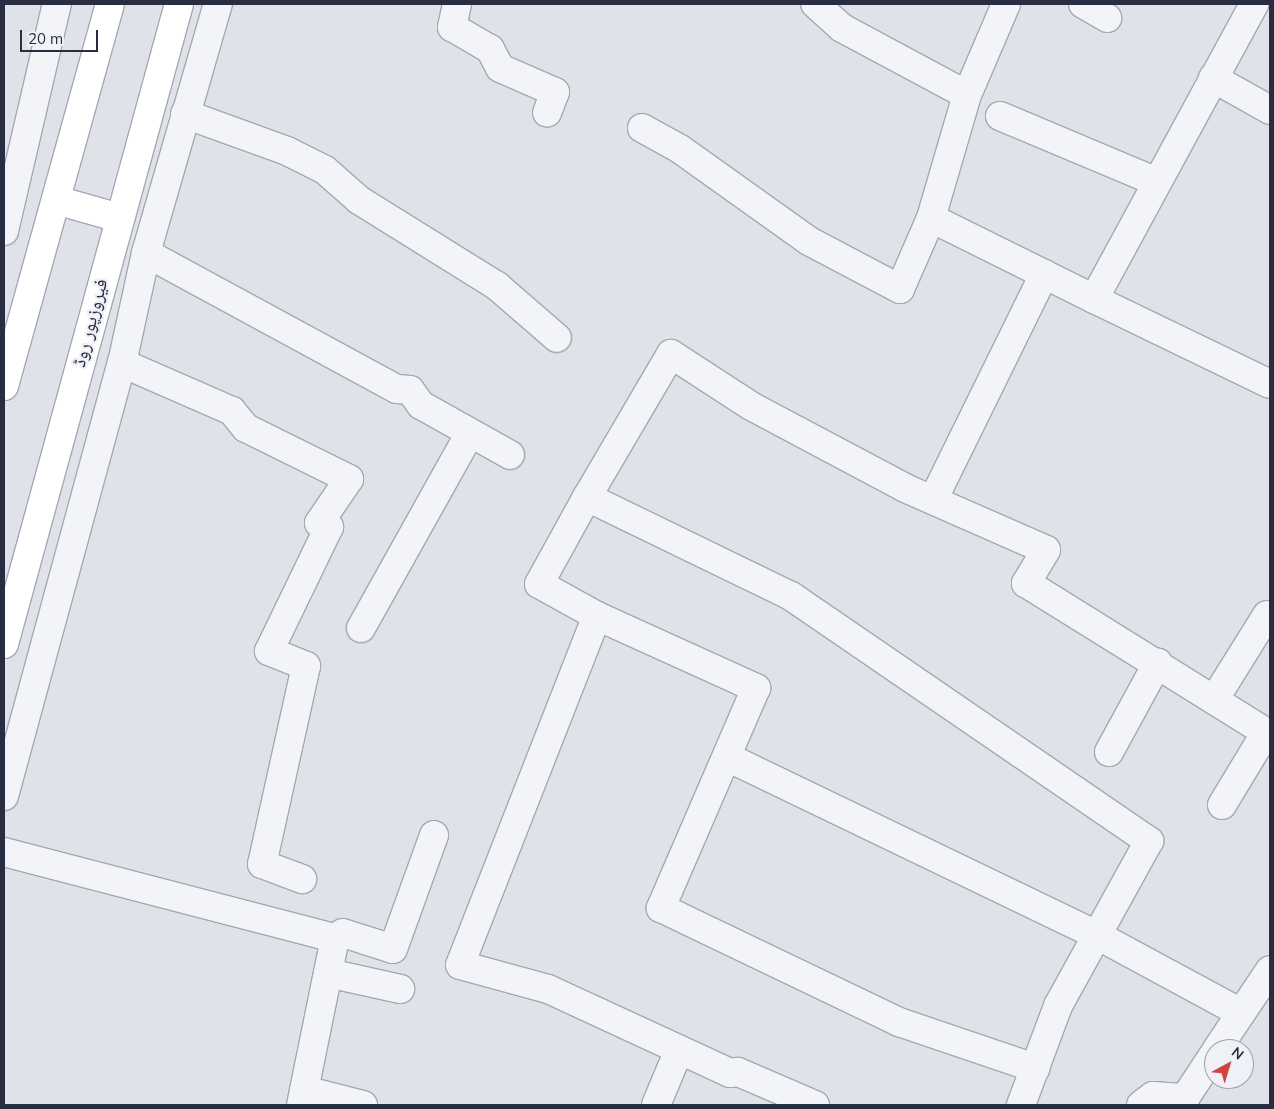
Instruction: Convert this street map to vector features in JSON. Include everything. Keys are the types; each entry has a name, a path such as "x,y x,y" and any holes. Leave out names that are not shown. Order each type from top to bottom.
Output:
{"highway":[{"path":"4,386 110,4"},
{"name":"فیروزپور روڈ","path":"4,644 179,4"},
{"path":"56,200 119,218"}],"street":[{"path":"4,229 57,4"},
{"path":"4,796 122,363 146,253 218,4"},
{"path":"457,4 452,27 490,49 500,68 555,92 547,113"},
{"path":"815,4 842,28 967,95"},
{"path":"642,128 680,149 809,241 900,289 931,218 967,95 1006,4"},
{"path":"1083,4 1107,18"},
{"path":"1094,299 1254,4"},
{"path":"1213,78 1270,110"},
{"path":"185,114 287,151 325,170 359,200 497,286 557,338"},
{"path":"1000,116 1157,182"},
{"path":"931,218 1270,384"},
{"path":"146,253 397,389 410,390 421,405 510,456"},
{"path":"932,500 1044,274"},
{"path":"1035,1068 899,1022 661,908 729,758 756,688 633,629 597,616 540,584 587,497 671,354 751,406 932,500 1046,550 1026,583 1158,662 1214,700 1268,733 1222,805"},
{"path":"122,363 232,411 246,428 349,479 319,523 329,527 269,651 306,666 262,864 302,879"},
{"path":"361,628 470,433"},
{"path":"587,497 791,596 1149,841 1058,1006 1021,1105"},
{"path":"1214,700 1267,615"},
{"path":"597,616 460,965 548,989 679,1050 815,1105"},
{"path":"1109,752 1158,662"},
{"path":"729,758 1097,936 1241,1013"},
{"path":"4,852 335,938 343,933 393,949 434,835"},
{"path":"335,938 302,1098 363,1105"},
{"path":"1224,1039 1270,970"},
{"path":"328,973 400,989"},
{"path":"656,1105 679,1050"},
{"path":"1141,1105 1153,1096 1185,1098 1204,1069"}]}
